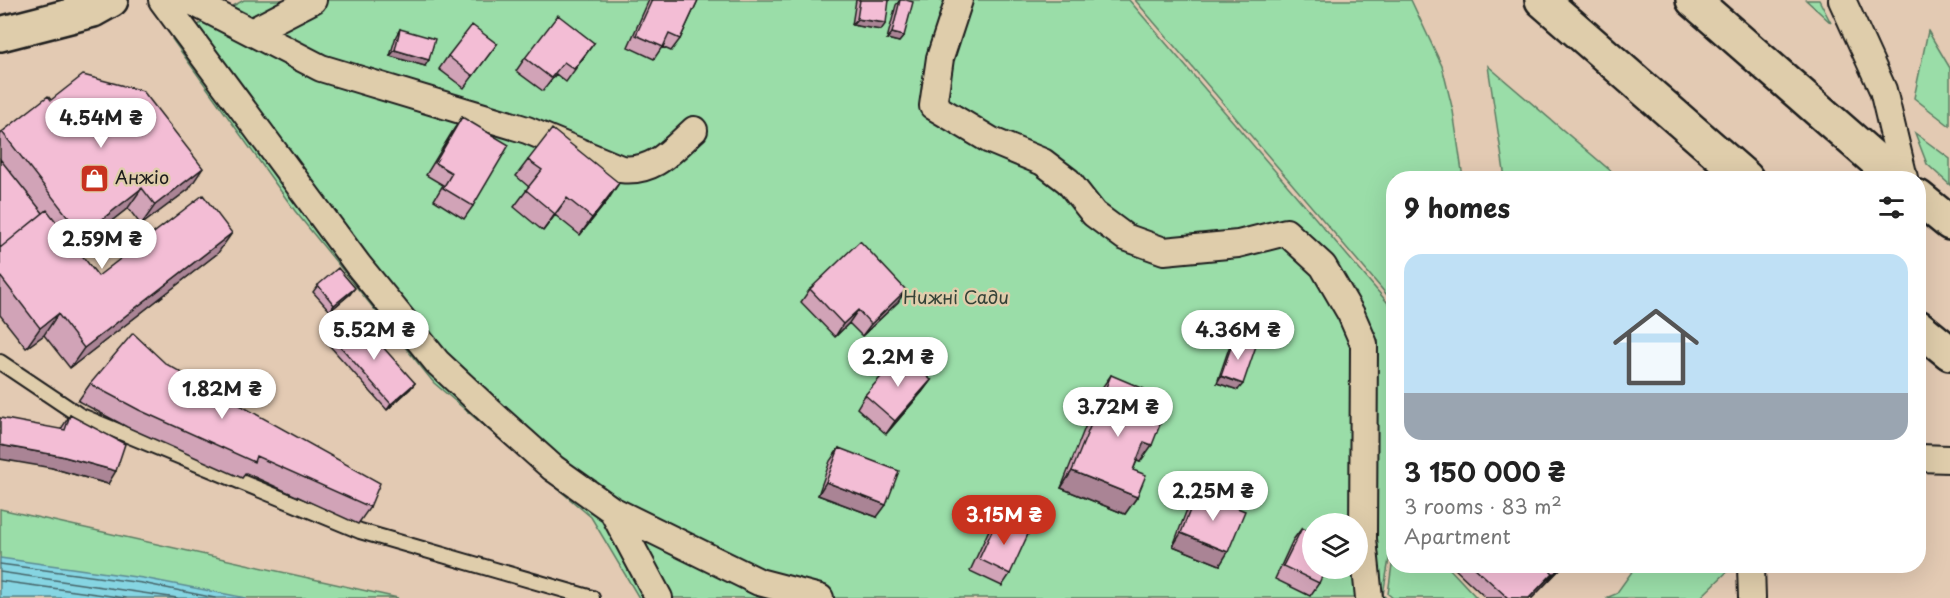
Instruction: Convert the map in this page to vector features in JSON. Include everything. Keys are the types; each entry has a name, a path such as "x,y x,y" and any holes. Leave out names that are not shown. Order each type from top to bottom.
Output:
{"main road":[{"path":"0,34 93,10 111,0"},
{"path":"1542,0 1738,171"},
{"path":"1693,0 1888,171"},
{"path":"1926,204 1950,223"},
{"path":"1926,334 1950,353"}],"street":[{"path":"162,0 358,265 436,362 553,468 612,510 759,582 820,598"},
{"path":"189,0 321,68 527,130 621,169 637,171 651,167 694,130"},
{"path":"253,31 313,0"},
{"path":"959,0 940,58 933,106 990,140 1042,162 1068,181 1094,214 1125,237 1164,251 1238,244 1286,232 1323,266 1351,314 1364,344 1364,539 1369,598"},
{"path":"1842,0 1883,90 1902,171"},
{"path":"1926,458 1950,459"},
{"path":"612,510 659,598"},
{"path":"1751,573 1752,598"}],"lane":[{"path":"0,362 79,415 360,531 592,598"}],"green space":[{"name":"Нижні Сади","path":"244,0 1129,0 1386,301 1387,573 1383,595 1386,598 639,598 591,517 434,383 295,211 172,39"},
{"path":"1135,0 1411,0 1442,66 1453,111 1462,171 1386,171 1386,294"},
{"path":"1806,0 1819,0 1831,23"},
{"path":"1928,31 1950,68 1950,126 1914,98"},
{"path":"1488,66 1611,171 1504,171"},
{"path":"1915,133 1950,159 1950,185 1927,164"},
{"path":"0,509 398,598 0,598"},
{"path":"1391,573 1454,573 1477,598 1393,598 1388,594"},
{"path":"1631,573 1726,573 1700,598 1606,598 1616,594"}],"water":[{"path":"0,558 143,578 246,598 0,598"}],"building":[{"path":"652,0 698,0 680,39 669,34 663,47 636,35"},
{"path":"860,0 889,0 886,23 857,19"},
{"path":"900,0 913,2 904,36 892,33"},
{"path":"558,15 594,43 574,69 564,62 551,78 525,58"},
{"path":"472,25 497,44 473,76 448,56"},
{"path":"400,29 435,39 429,60 395,50"},
{"name":"Анжіо","path":"83,75 143,91 203,168 155,205 142,188 82,235 2,132 48,96 51,100"},
{"path":"462,117 509,145 473,206 443,188 452,173 435,163"},
{"path":"552,129 619,183 592,218 567,198 555,214 526,190 542,170 528,160"},
{"path":"0,159 43,213 0,248"},
{"path":"203,195 232,233 84,348 58,314 40,328 0,276 0,248 47,210 98,276"},
{"path":"860,241 906,290 871,324 858,310 843,324 810,289"},
{"path":"338,268 355,288 334,305 318,285"},
{"path":"356,317 415,383 391,404 333,338"},
{"path":"133,333 166,364 380,483 370,507 256,456 254,462 139,410 90,384"},
{"path":"1234,338 1256,346 1243,384 1221,376"},
{"path":"901,354 931,380 895,421 865,395"},
{"path":"1111,375 1144,389 1137,406 1163,417 1152,445 1144,442 1133,470 1146,475 1137,497 1072,471"},
{"path":"70,415 125,444 116,471 61,456 0,445 0,418 65,430"},
{"path":"839,448 899,471 886,505 826,482"},
{"path":"1197,492 1245,511 1228,552 1181,533"},
{"path":"998,518 1029,532 1010,574 979,559"},
{"path":"1302,528 1302,575 1283,566"},
{"path":"1481,573 1553,573 1529,598 1508,598"}],"place":[{"name":"Анжіо","path":"94,178"}]}
